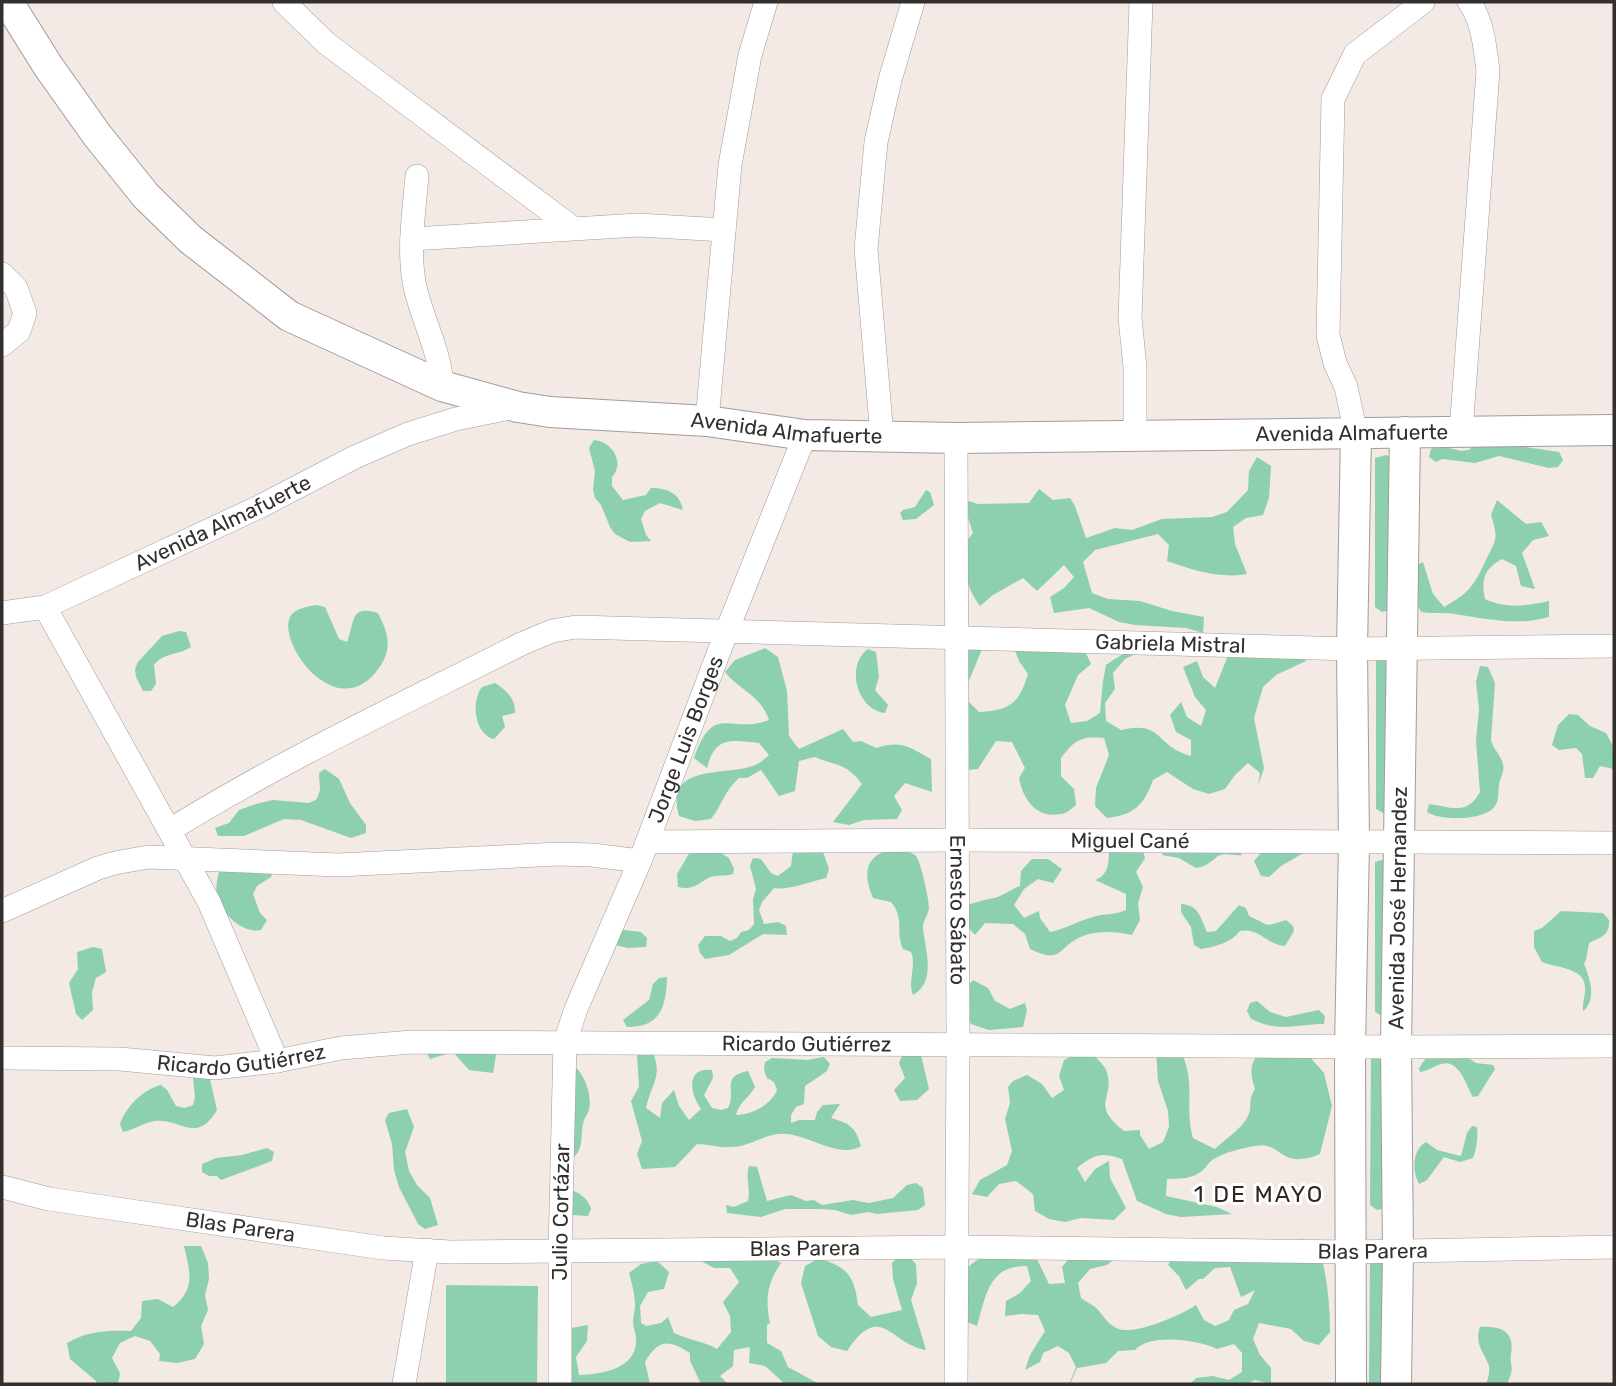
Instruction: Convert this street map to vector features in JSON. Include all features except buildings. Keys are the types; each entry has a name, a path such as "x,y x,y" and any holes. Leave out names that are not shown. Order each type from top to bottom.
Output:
{"street":[{"path":"8,2 47,66 97,135 146,196 190,239 289,316 442,386 518,407"},
{"path":"284,2 326,43 573,228"},
{"path":"882,436 866,249 876,142 890,80 913,2"},
{"path":"1135,434 1135,367 1130,318 1141,2"},
{"path":"1351,1384 1350,1047 1354,843 1352,649 1356,434 1346,387 1335,363 1328,335 1333,99 1355,54 1423,2"},
{"path":"1461,431 1488,71 1483,36 1474,8 1469,2"},
{"path":"708,421 730,165 757,4"},
{"path":"417,176 412,239 415,289 441,365 442,386"},
{"path":"412,239 638,225 724,230"},
{"path":"2,274 16,288 26,313 19,331 2,345"},
{"name":"Avenida Almafuerte","path":"2,613 45,607 408,434 456,419 518,407 550,412 708,421 805,435 956,438 1614,430"},
{"name":"Avenida José Hernandez","path":"1396,1384 1396,1047 1405,432"},
{"name":"Jorge Luis Borges","path":"565,1042 576,1009 643,852 805,435"},
{"name":"Ernesto Sábato","path":"956,438 956,1384"},
{"path":"45,607 209,902 277,1061"},
{"name":"Gabriela Mistral","path":"170,830 229,793 521,644 552,631 576,627 1352,649 1614,646"},
{"name":"Miguel Cané","path":"2,911 116,863 148,857 338,865 957,840 1614,843"},
{"name":"Ricardo Gutiérrez","path":"2,1058 121,1059 215,1068 277,1061 341,1048 412,1042 1614,1046"},
{"name":"Julio Cortázar","path":"560,1384 565,1042"},
{"name":"Blas Parera","path":"2,1188 49,1199 383,1248 450,1252 956,1247 1352,1252 1614,1248"},
{"path":"404,1384 427,1250"}],"green space":[{"path":"1510,426 1525,447 1559,452 1563,460 1558,467 1549,468 1499,456 1475,463 1442,459 1436,462 1429,457 1431,449 1438,445 1461,451 1469,450 1475,444"},
{"path":"594,440 607,445 615,454 617,466 612,477 612,486 623,500 646,495 651,488 667,490 679,499 683,510 660,503 645,511 641,519 651,541 630,542 615,534 610,527 593,490 595,471 589,448"},
{"path":"1386,455 1394,458 1394,609 1382,612 1375,607 1375,458"},
{"path":"1257,457 1271,466 1269,498 1263,515 1246,518 1233,527 1235,544 1247,574 1217,574 1167,561 1169,545 1158,534 1095,550 1083,562 1092,593 1108,599 1140,601 1204,617 1203,633 1186,628 1119,622 1089,608 1054,613 1050,597 1074,577 1064,565 1037,591 1023,578 993,595 980,606 972,592 965,571 962,547 973,533 962,499 978,504 1029,503 1039,489 1053,500 1070,498 1086,538 1115,528 1132,530 1162,519 1212,517 1227,512 1248,490 1249,471"},
{"path":"926,490 930,492 934,505 916,519 903,520 900,513 915,507"},
{"path":"1497,500 1526,524 1541,522 1549,536 1533,540 1522,553 1535,589 1521,586 1516,566 1502,559 1485,575 1485,599 1517,606 1549,601 1549,617 1514,621 1421,612 1415,599 1409,569 1423,562 1433,594 1444,607 1459,598 1474,583 1494,544 1496,535 1491,515"},
{"path":"317,605 325,607 339,639 347,642 358,613 378,613 388,640 386,654 379,668 362,684 344,689 327,684 299,657 291,641 288,625 292,614"},
{"path":"179,631 186,632 191,647 158,661 154,665 156,684 151,691 143,691 136,677 138,662 162,636"},
{"path":"968,640 982,649 968,683 967,700 979,712 1006,707 1021,692 1028,674 1014,648 1084,649 1091,664 1078,675 1065,705 1071,723 1087,721 1100,713 1106,665 1124,654 1138,653 1125,659 1113,673 1115,689 1105,703 1106,721 1121,730 1145,728 1179,752 1191,756 1191,740 1176,732 1170,715 1181,702 1187,717 1201,726 1206,710 1195,697 1183,667 1197,661 1203,677 1215,688 1228,651 1293,650 1306,661 1276,675 1263,687 1254,718 1264,768 1258,786 1260,773 1248,763 1225,789 1209,794 1193,789 1167,772 1153,780 1146,796 1137,807 1107,818 1095,806 1096,788 1109,755 1104,738 1089,738 1074,743 1061,758 1061,776 1074,789 1076,805 1065,813 1052,815 1038,810 1027,800 1019,778 1025,768 1012,742 996,741 978,769 959,771"},
{"path":"765,648 778,657 787,691 789,736 799,749 843,729 853,742 861,741 876,748 905,746 931,759 932,792 905,783 894,796 902,810 897,819 864,820 849,825 833,822 862,784 846,768 815,757 799,761 795,791 779,796 761,770 747,778 739,778 711,819 695,821 679,816 677,799 680,787 689,779 755,765 769,755 759,743 732,741 715,750 707,768 694,758 701,741 716,725 755,724 769,720 761,704 725,672 735,660"},
{"path":"868,649 876,652 879,677 875,690 888,705 885,713 867,704 857,686 857,666"},
{"path":"1376,659 1394,660 1395,810 1383,813 1376,809"},
{"path":"1480,666 1488,667 1495,683 1491,740 1503,767 1497,802 1490,811 1473,817 1433,815 1427,812 1429,804 1451,808 1464,807 1475,800 1480,792 1476,741 1479,709 1476,682"},
{"path":"495,683 510,695 515,713 502,716 505,727 494,739 482,731 476,716 476,700 482,687"},
{"path":"1569,714 1578,715 1590,726 1606,733 1614,748 1614,769 1600,766 1593,778 1585,778 1582,754 1576,748 1559,750 1552,745 1558,725"},
{"path":"325,769 339,779 350,803 366,825 366,833 351,838 301,820 284,819 244,836 218,836 215,828 229,823 239,810 273,800 309,803 317,799 320,790 319,773"},
{"path":"1140,841 1145,858 1136,872 1143,887 1138,903 1140,920 1132,935 1108,932 1089,934 1074,940 1059,953 1049,955 1030,949 1025,934 1013,924 985,923 975,935 962,921 966,906 997,897 1020,886 1021,871 1032,859 1048,859 1062,869 1053,883 1038,879 1024,889 1014,905 1024,918 1039,911 1040,918 1050,932 1093,917 1126,910 1126,894 1095,880 1106,871 1109,848"},
{"path":"1164,847 1237,847 1242,855 1220,855 1206,865 1196,868 1179,858 1162,855"},
{"path":"714,849 729,858 734,869 733,874 711,877 690,888 678,887 677,874 690,852"},
{"path":"899,849 917,858 929,904 923,926 927,974 925,982 913,995 913,957 911,952 903,949 898,914 891,902 873,898 868,879 870,864 874,858"},
{"path":"1264,849 1307,851 1281,866 1269,877 1261,876 1254,861"},
{"path":"793,851 823,852 829,869 826,878 792,887 774,888 762,902 759,910 764,924 778,922 786,926 787,935 763,934 729,955 705,959 698,945 705,936 721,936 730,941 754,924 753,899 756,889 750,866 753,858 761,859 771,873 778,876 791,866"},
{"path":"1385,859 1382,1016 1375,1012 1375,862"},
{"path":"274,868 271,877 257,886 253,894 260,913 267,920 261,930 246,929 227,914 219,901 216,888 219,871"},
{"path":"1181,904 1195,909 1207,932 1216,931 1239,905 1246,908 1249,916 1266,924 1286,920 1293,926 1294,931 1285,946 1247,930 1240,931 1223,943 1201,949 1194,945 1191,927 1181,912"},
{"path":"1561,911 1603,913 1609,920 1606,933 1589,943 1584,964 1591,995 1583,1011 1585,987 1580,976 1568,969 1542,962 1534,947 1534,931 1542,928"},
{"path":"616,929 641,932 647,938 646,947 628,948 615,945"},
{"path":"93,947 102,949 106,972 96,978 92,992 93,1010 82,1020 76,1014 69,983 78,969 77,952"},
{"path":"667,977 663,1006 659,1013 647,1023 627,1027 623,1020 649,1000 653,984 659,978"},
{"path":"973,980 988,988 995,1001 1010,1009 1025,1003 1027,1010 1023,1027 989,1030 971,1024 963,993"},
{"path":"1257,1001 1270,1012 1286,1017 1319,1010 1325,1016 1324,1024 1279,1027 1261,1023 1251,1019 1247,1011 1250,1003"},
{"path":"650,1045 657,1071 646,1108 660,1118 662,1103 674,1090 679,1106 689,1120 701,1109 694,1096 692,1083 697,1073 703,1070 712,1070 713,1078 704,1095 712,1108 721,1110 728,1108 734,1077 748,1071 755,1087 739,1107 736,1115 742,1115 765,1105 777,1090 774,1082 767,1078 765,1062 772,1058 807,1060 824,1057 830,1064 827,1071 805,1086 804,1104 796,1107 791,1115 791,1123 815,1120 823,1105 840,1104 831,1118 851,1127 861,1146 836,1149 793,1135 776,1134 738,1146 697,1144 675,1167 642,1169 637,1154 642,1141 631,1101 639,1087 637,1056"},
{"path":"906,1047 921,1055 929,1089 917,1100 900,1101 894,1090 905,1078 899,1063"},
{"path":"497,1049 493,1073 469,1070 453,1052 430,1059 426,1052"},
{"path":"1156,1049 1182,1054 1188,1076 1189,1116 1193,1138 1215,1149 1238,1130 1248,1116 1255,1089 1252,1068 1262,1049 1309,1056 1324,1073 1332,1106 1320,1154 1296,1159 1271,1147 1255,1146 1218,1157 1195,1175 1167,1179 1166,1196 1217,1207 1232,1214 1181,1217 1166,1214 1137,1201 1122,1159 1109,1155 1094,1157 1077,1168 1085,1182 1095,1169 1109,1161 1110,1178 1126,1208 1114,1220 1081,1218 1065,1222 1049,1219 1035,1211 1033,1194 1016,1181 999,1184 987,1197 972,1194 980,1180 1007,1165 1012,1151 1005,1119 1010,1103 1008,1087 1013,1081 1027,1075 1042,1084 1052,1098 1064,1090 1059,1076 1064,1060 1079,1053 1095,1056 1105,1068 1108,1087 1105,1107 1113,1121 1124,1131 1140,1130 1140,1135 1149,1149 1163,1142 1169,1127 1168,1111 1158,1081"},
{"path":"1371,1056 1389,1057 1389,1207 1377,1210 1370,1205"},
{"path":"1465,1056 1476,1063 1493,1065 1495,1069 1478,1096 1473,1097 1453,1065 1441,1064 1420,1072 1419,1068 1426,1058"},
{"path":"576,1068 585,1082 590,1105 584,1119 580,1147 570,1160 569,1071"},
{"path":"192,1069 209,1075 217,1110 209,1120 195,1128 154,1121 123,1132 120,1124 126,1111 141,1095 154,1087 161,1085 167,1090 176,1106 185,1108 193,1105 195,1097"},
{"path":"407,1109 414,1127 405,1152 409,1171 417,1185 430,1198 438,1225 425,1229 418,1224 399,1187 385,1120 389,1113"},
{"path":"1472,1126 1477,1127 1473,1158 1460,1162 1444,1157 1427,1180 1419,1184 1415,1161 1421,1146 1426,1142 1437,1150 1461,1156 1467,1133"},
{"path":"267,1148 274,1152 272,1161 221,1180 217,1176 202,1172 202,1164 216,1158"},
{"path":"749,1166 757,1167 767,1201 791,1195 806,1201 814,1200 822,1205 853,1200 869,1203 893,1198 907,1185 916,1183 923,1188 925,1205 918,1210 877,1214 868,1212 851,1215 819,1209 785,1209 761,1217 727,1213 726,1205 734,1207 748,1201"},
{"path":"567,1189 585,1198 591,1209 588,1216 571,1215"},
{"path":"1302,1239 1318,1245 1324,1266 1330,1332 1319,1345 1304,1341 1291,1329 1259,1323 1253,1339 1260,1355 1271,1368 1271,1384 1255,1380 1247,1384 1190,1384 1196,1378 1213,1376 1229,1380 1242,1372 1242,1353 1234,1344 1217,1349 1175,1340 1152,1341 1135,1350 1118,1351 1106,1363 1077,1368 1070,1384 1064,1384 1070,1382 1076,1367 1069,1353 1058,1346 1043,1353 1040,1362 1025,1370 1030,1355 1045,1331 1038,1315 1005,1316 1006,1301 1020,1293 1031,1281 1027,1266 1014,1267 997,1276 987,1293 977,1326 962,1320 962,1273 979,1259 1004,1253 1035,1255 1049,1284 1065,1283 1062,1267 1072,1255 1120,1255 1107,1265 1090,1269 1078,1283 1081,1298 1095,1307 1111,1325 1126,1330 1147,1327 1170,1319 1196,1305 1204,1320 1215,1326 1229,1320 1234,1310 1248,1304 1255,1290 1241,1297 1230,1267 1215,1268 1186,1290 1179,1276 1168,1265 1176,1251 1286,1246"},
{"path":"184,1246 201,1246 208,1263 209,1279 205,1295 208,1310 201,1326 204,1344 195,1359 177,1363 159,1361 160,1354 150,1341 135,1336 120,1343 112,1358 120,1373 118,1384 97,1384 70,1359 67,1343 98,1332 131,1331 141,1318 142,1301 158,1299 173,1307 188,1287 189,1272"},
{"path":"904,1251 916,1264 917,1283 911,1300 926,1350 877,1327 869,1328 859,1336 847,1351 831,1347 818,1336 801,1283 805,1266 819,1258 843,1269 852,1280 858,1305 871,1317 902,1310 893,1279 892,1263"},
{"path":"765,1255 781,1263 768,1292 770,1323 767,1325 767,1343 781,1351 788,1367 819,1384 785,1384 765,1366 749,1363 750,1347 734,1350 733,1366 720,1376 728,1384 701,1384 690,1361 690,1353 676,1345 664,1344 659,1345 645,1362 650,1384 569,1384 571,1328 588,1325 587,1341 576,1357 579,1375 617,1368 631,1357 636,1338 633,1322 634,1297 629,1273 641,1264 657,1261 669,1272 664,1289 648,1292 640,1306 641,1323 646,1326 661,1323 668,1317 674,1333 717,1349 731,1332 730,1316 723,1302 739,1282 730,1268 714,1268 699,1260"},
{"path":"1370,1259 1387,1259 1388,1384 1369,1384"},
{"path":"446,1285 538,1286 537,1384 446,1384"},
{"path":"1480,1327 1499,1329 1511,1339 1512,1370 1507,1384 1486,1384 1489,1366 1479,1343"}],"district":[{"name":"1 DE MAYO","path":"1259,1194"}]}
